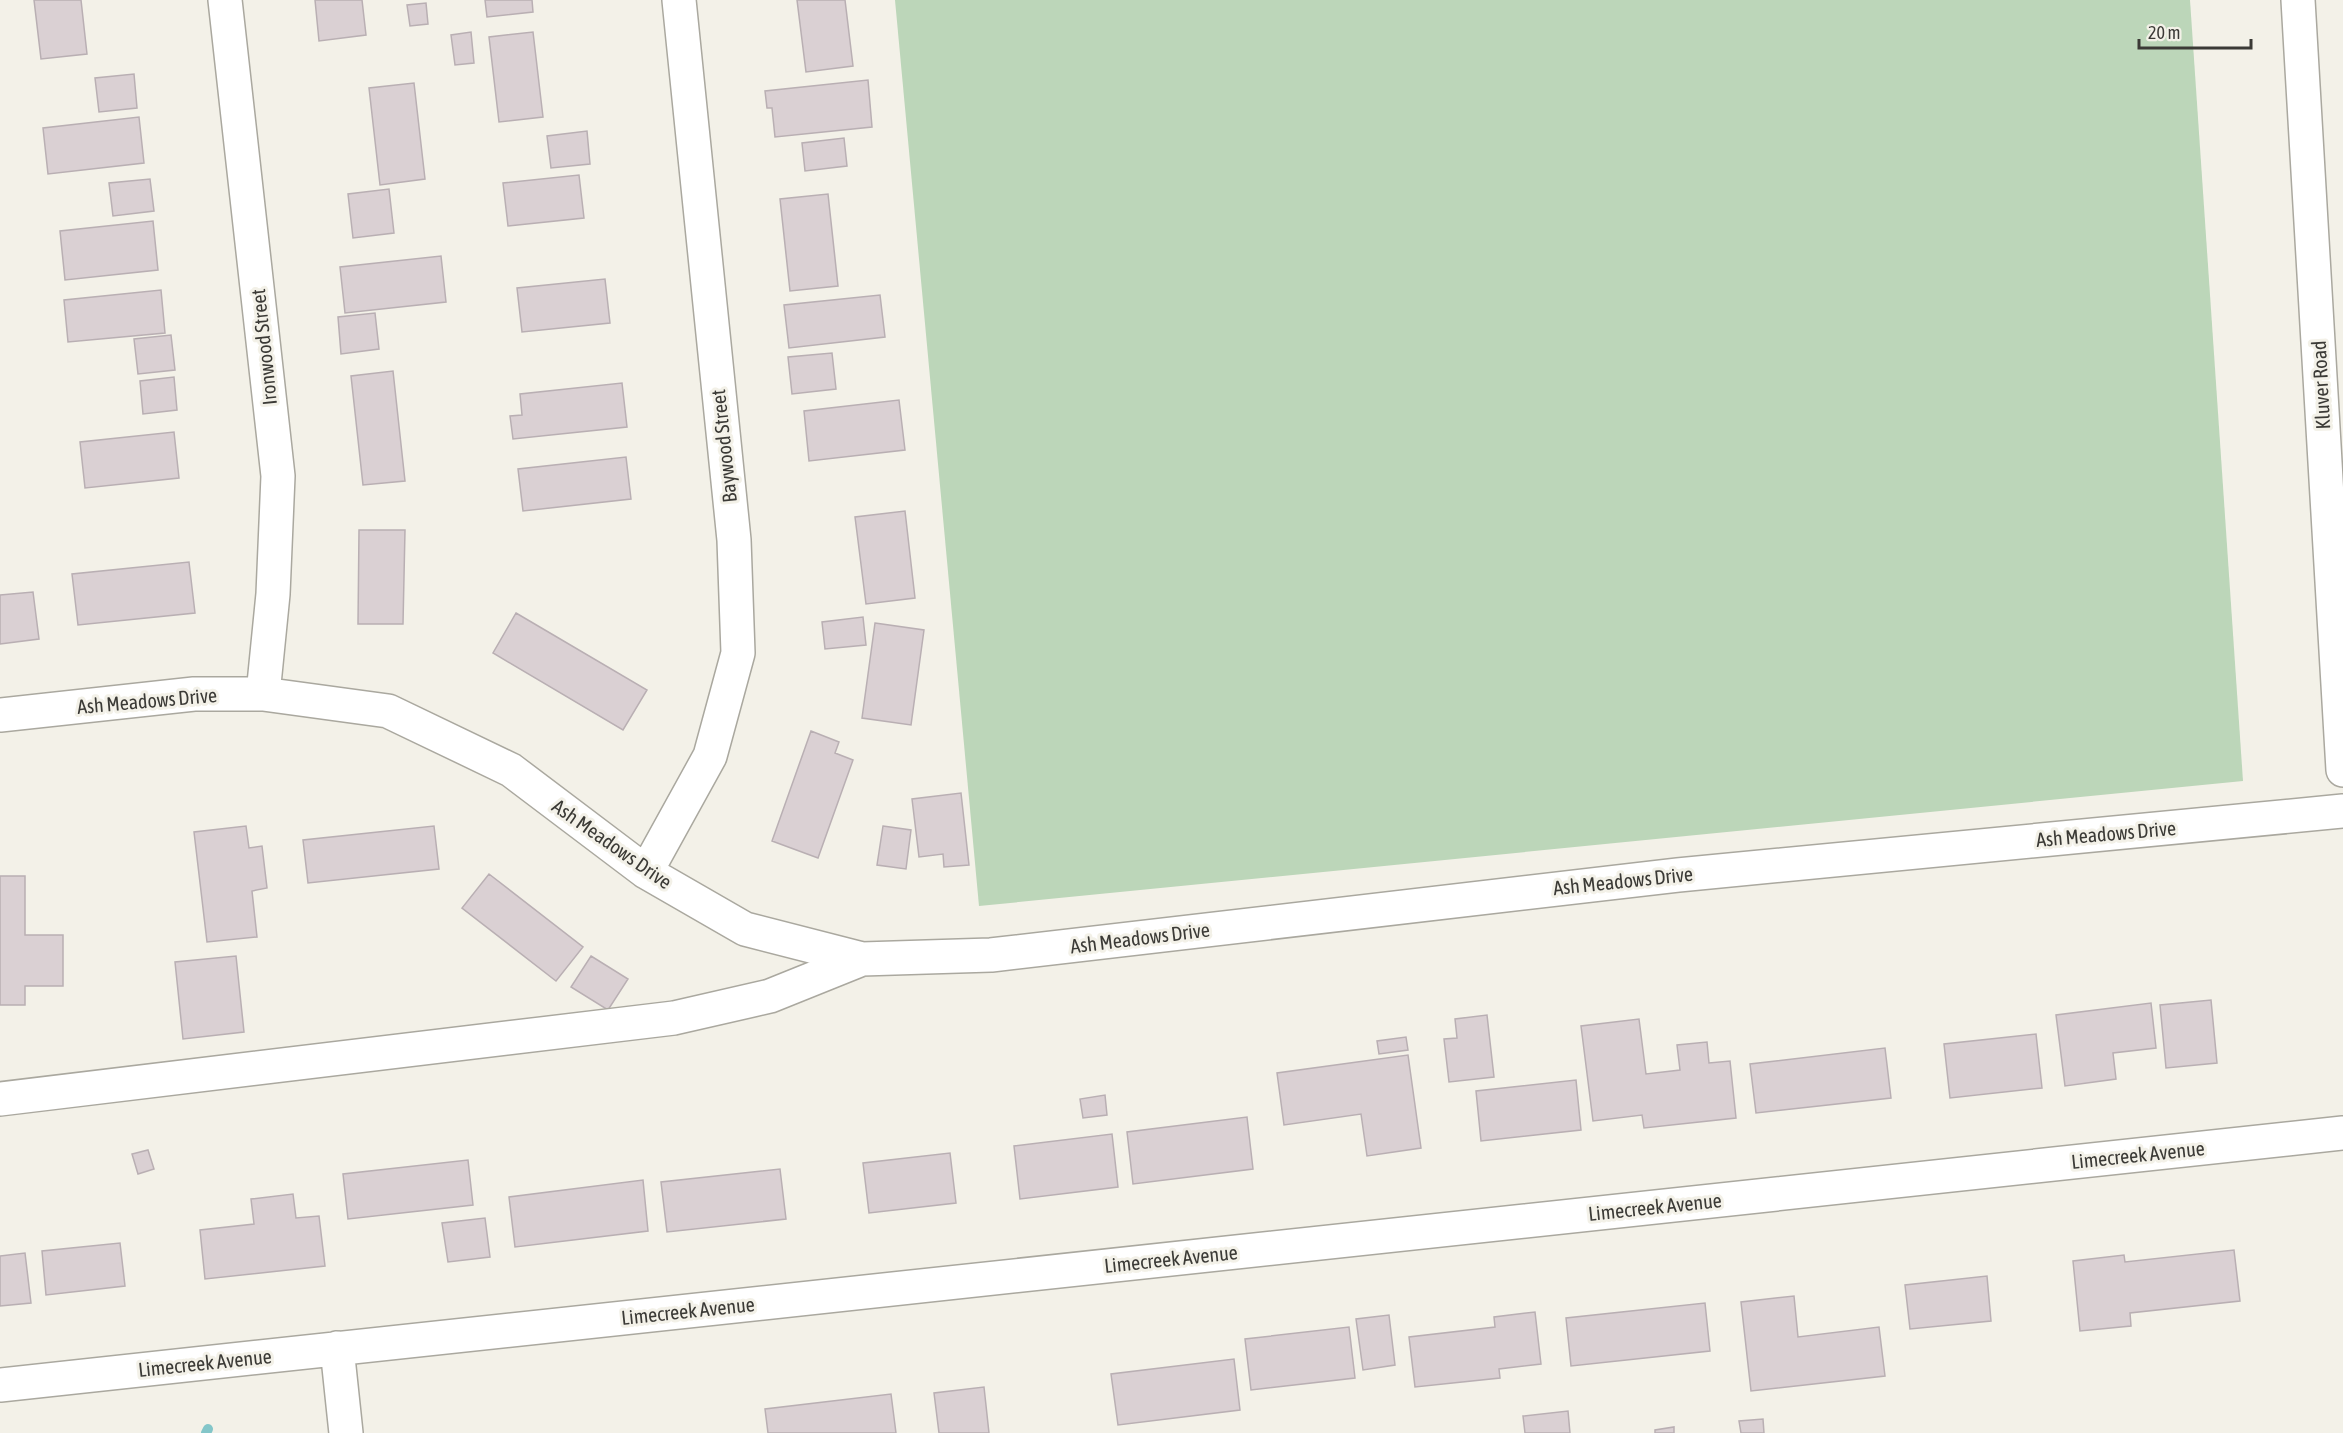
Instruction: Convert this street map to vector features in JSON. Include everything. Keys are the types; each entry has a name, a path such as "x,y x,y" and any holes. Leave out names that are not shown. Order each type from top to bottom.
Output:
{"street":[{"name":"Ironwood Street","path":"225,0 278,476 273,594 263,694"},
{"name":"Baywood Street","path":"646,873 710,756 738,653 734,540 679,0"},
{"name":"Kluver Road","path":"2298,0 2343,770"},
{"name":"Ash Meadows Drive","path":"0,715 194,694 263,694 388,711 511,770 646,873 745,929 862,959 992,955 1678,875 2343,812"},
{"path":"0,1099 674,1018 770,996 862,959"},
{"name":"Limecreek Avenue","path":"0,1385 2343,1133"},
{"path":"337,1348 346,1433"}],"green space":[{"path":"895,0 2190,0 2243,781 979,906"}],"building":[{"path":"34,0 81,0 87,54 41,59"},
{"path":"315,0 362,0 366,35 319,41"},
{"path":"485,0 532,0 533,12 487,17"},
{"path":"797,0 845,0 853,66 806,72"},
{"path":"426,3 428,24 410,26 407,5"},
{"path":"471,32 474,63 455,65 451,35"},
{"path":"533,32 543,117 499,122 489,37"},
{"path":"134,74 137,108 99,112 95,78"},
{"path":"868,80 872,127 775,137 772,108 767,108 765,91"},
{"path":"414,83 425,179 380,185 369,88"},
{"path":"139,117 144,163 48,174 43,128"},
{"path":"587,131 590,164 551,168 547,136"},
{"path":"844,138 847,166 805,171 802,143"},
{"path":"579,175 584,218 508,226 503,183"},
{"path":"150,179 154,211 113,216 109,183"},
{"path":"389,189 394,233 353,238 348,194"},
{"path":"828,194 838,286 790,291 780,199"},
{"path":"153,221 158,270 65,280 60,231"},
{"path":"441,256 446,302 345,313 340,267"},
{"path":"605,279 610,323 522,332 517,288"},
{"path":"161,290 165,333 68,342 64,300"},
{"path":"880,295 885,337 789,348 784,305"},
{"path":"375,313 379,349 341,354 338,317"},
{"path":"171,335 175,370 138,374 134,339"},
{"path":"832,353 836,389 792,394 788,357"},
{"path":"393,371 405,481 363,485 351,376"},
{"path":"174,377 177,410 143,414 140,381"},
{"path":"622,383 627,427 513,439 510,416 522,415 520,394"},
{"path":"899,400 905,450 809,461 804,411"},
{"path":"174,432 179,478 85,488 80,442"},
{"path":"626,457 631,499 523,511 518,469"},
{"path":"905,511 915,598 866,604 855,517"},
{"path":"359,530 405,530 403,624 358,624"},
{"path":"189,562 195,613 78,625 72,574"},
{"path":"33,592 39,639 0,644 0,595"},
{"path":"516,613 647,690 623,730 493,653"},
{"path":"863,617 866,645 825,649 822,622"},
{"path":"875,623 924,630 911,725 862,718"},
{"path":"811,731 839,742 835,753 853,760 818,858 772,841"},
{"path":"961,793 969,865 944,867 943,854 919,857 912,799"},
{"path":"246,826 249,848 262,846 267,888 252,891 257,937 207,942 194,832"},
{"path":"434,826 439,869 308,883 303,840"},
{"path":"883,826 911,830 906,869 877,865"},
{"path":"489,874 583,947 556,981 462,908"},
{"path":"0,876 25,876 25,935 63,935 63,986 25,986 25,1005 0,1005"},
{"path":"236,956 244,1032 183,1039 175,962"},
{"path":"591,956 628,979 608,1010 571,987"},
{"path":"2211,1000 2217,1063 2166,1068 2160,1005"},
{"path":"2151,1003 2156,1048 2113,1053 2116,1079 2065,1086 2056,1015"},
{"path":"1487,1015 1494,1077 1449,1082 1444,1039 1457,1038 1455,1019"},
{"path":"1639,1019 1646,1074 1680,1070 1677,1045 1707,1042 1709,1063 1730,1061 1736,1118 1644,1128 1642,1115 1593,1121 1581,1026"},
{"path":"2036,1034 2042,1088 1950,1098 1944,1044"},
{"path":"1406,1037 1408,1050 1379,1054 1377,1041"},
{"path":"1885,1048 1891,1098 1756,1113 1750,1064"},
{"path":"1408,1055 1421,1148 1367,1156 1361,1114 1284,1125 1277,1073"},
{"path":"1576,1080 1581,1130 1481,1141 1476,1091"},
{"path":"1105,1095 1107,1115 1083,1118 1080,1099"},
{"path":"1247,1117 1253,1169 1133,1184 1127,1132"},
{"path":"1112,1134 1118,1187 1020,1199 1014,1146"},
{"path":"148,1150 154,1169 138,1174 132,1154"},
{"path":"950,1153 956,1203 869,1213 863,1163"},
{"path":"468,1160 473,1205 348,1219 343,1174"},
{"path":"780,1169 786,1219 667,1232 661,1182"},
{"path":"643,1180 648,1231 515,1247 509,1197"},
{"path":"293,1194 296,1218 319,1216 325,1266 205,1279 200,1230 254,1224 251,1199"},
{"path":"485,1218 490,1257 448,1262 442,1223"},
{"path":"120,1243 125,1286 46,1295 42,1251"},
{"path":"2234,1250 2240,1301 2130,1313 2131,1326 2080,1331 2073,1261 2124,1255 2125,1262"},
{"path":"25,1253 31,1303 0,1306 0,1256"},
{"path":"1987,1276 1991,1321 1910,1329 1905,1285"},
{"path":"1794,1296 1798,1337 1879,1327 1885,1376 1751,1391 1741,1302"},
{"path":"1705,1303 1710,1351 1571,1366 1566,1318"},
{"path":"1535,1312 1541,1364 1499,1369 1500,1378 1415,1387 1409,1337 1495,1327 1494,1317"},
{"path":"1389,1315 1395,1365 1363,1370 1356,1319"},
{"path":"1349,1327 1355,1378 1251,1390 1245,1339"},
{"path":"1234,1359 1240,1410 1118,1425 1111,1374"},
{"path":"984,1387 989,1433 939,1433 934,1393"},
{"path":"891,1394 896,1433 768,1433 765,1409"},
{"path":"1568,1411 1570,1433 1525,1433 1523,1416"},
{"path":"1763,1419 1764,1433 1741,1433 1739,1421"},
{"path":"1674,1427 1674,1433 1655,1433 1655,1430"}],"waterway":[{"path":"206,1433 208,1429"}]}
